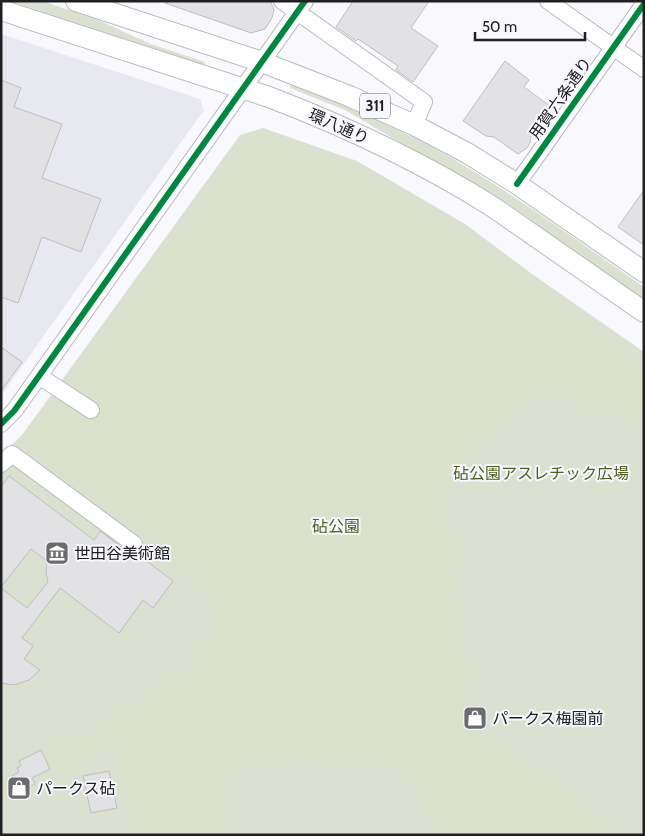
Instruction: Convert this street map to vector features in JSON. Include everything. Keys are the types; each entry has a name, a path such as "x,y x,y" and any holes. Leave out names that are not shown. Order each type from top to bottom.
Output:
{"main road":[{"name":"環八通り","path":"76,1 262,62 358,99 414,125 467,153 517,184 644,272"},
{"name":"環八通り","path":"1,10 243,89 312,113 362,135 426,168 493,207 644,312"}],"street":[{"path":"282,1 301,7 424,102 414,125"},
{"path":"548,1 644,69"},
{"name":"用賀六条通り","path":"517,184 644,4"},
{"path":"1,424 14,411 40,376 301,7"},
{"path":"40,376 91,410"},
{"path":"1,464 12,454 134,544"}],"shaded area":[{"path":"1,34 200,99 204,110 1,396"}],"green space":[{"path":"10,1 42,1 98,20 151,44 205,62 204,65"},
{"path":"291,83 345,105 398,130 432,147 487,179 644,287 644,301 510,205 345,110 290,88"},
{"name":"砧公園","path":"263,128 357,161 465,224 532,274 644,352 644,835 1,835 1,455 22,435 240,135"},
{"name":"砧公園","path":"262,133 353,166 459,227 644,359 644,424 635,418 625,419 566,398 535,399 530,397 520,400 501,431 479,441 472,447 461,477 450,486 440,508 445,515 443,519 463,550 473,561 465,565 464,570 457,578 454,578 464,602 460,620 453,623 450,635 467,657 470,666 465,679 467,684 462,700 465,721 469,730 508,750 515,760 533,772 541,772 566,792 573,793 589,809 621,830 633,831 644,828 644,835 448,835 429,820 419,793 424,788 411,775 380,765 339,764 282,753 267,762 249,763 238,773 231,776 224,786 228,835 133,835 129,804 126,799 114,744 67,766 58,758 49,745 85,735 150,697 179,676 197,659 215,634 216,607 204,583 190,567 21,447 244,141"}],"building":[{"path":"166,1 270,1 274,9 272,18 265,29 251,33 165,3"},
{"path":"353,1 429,1 411,28 438,46 413,82 396,70 398,66 358,39 356,41 336,27"},
{"path":"505,61 529,80 524,87 550,106 535,124 539,126 531,136 527,148 518,154 494,137 486,136 463,121"},
{"path":"1,80 21,88 14,107 62,124 42,178 101,199 81,252 42,237 18,303 1,297"},
{"path":"644,190 644,245 618,227"},
{"path":"1,347 22,362 1,391"},
{"path":"9,476 94,540 100,531 128,552 136,553 173,581 153,608 143,600 119,633 60,588 22,638 33,646 24,659 40,670 29,680 14,685 1,683 1,588 27,608 48,582 46,572 47,561 31,549 1,587 1,487"},
{"name":"パークス梅園前","path":"473,710 483,716 476,726 467,719"},
{"path":"41,750 50,769 32,778 35,784 19,791 12,776 19,772 17,768 21,766 19,761"},
{"path":"109,771 117,808 91,813 83,776"}],"cycle path":[{"path":"1,424 14,411 305,1"},
{"path":"517,184 644,4"}],"place":[{"name":"世田谷美術館","path":"57,553"},
{"name":"パークス梅園前","path":"475,718"},
{"name":"パークス砧","path":"19,788"}],"park label":[{"name":"砧公園アスレチック広場","path":"541,473"}]}
